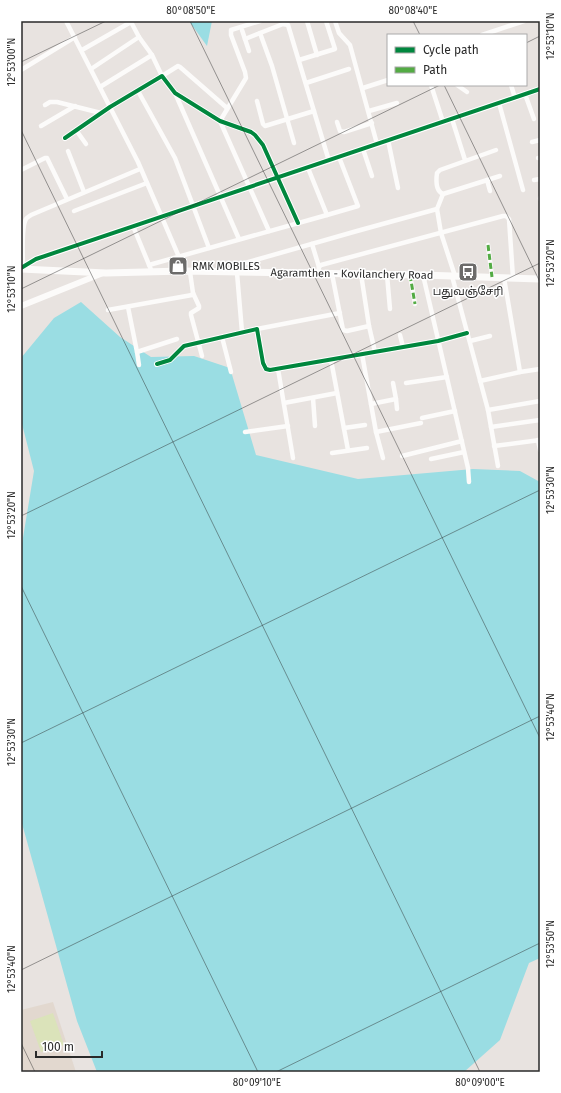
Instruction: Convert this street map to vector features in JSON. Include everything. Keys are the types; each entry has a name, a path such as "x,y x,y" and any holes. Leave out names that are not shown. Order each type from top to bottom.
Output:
{"main road":[{"name":"Agaramthen - Kovilanchery Road","path":"22,268 106,272 150,268 187,272 227,273 318,270 332,274 424,275 540,280"}],"street":[{"path":"66,21 82,50 147,183 187,272 199,306 198,309 191,313 191,315 202,356"},
{"path":"220,121 246,78 231,35 231,30 260,21"},
{"path":"307,21 317,55"},
{"path":"299,60 334,49 326,21"},
{"path":"335,21 339,33 350,45 363,88 377,144"},
{"path":"494,33 524,21"},
{"path":"82,50 131,22 152,55 162,76 175,93 239,239"},
{"path":"245,38 283,24 288,25 329,160"},
{"path":"242,30 249,51"},
{"path":"260,33 272,66 294,143"},
{"path":"21,70 75,37"},
{"path":"91,69 140,37"},
{"path":"100,87 152,55"},
{"path":"65,138 110,107 178,66 227,108"},
{"path":"306,83 350,69"},
{"path":"363,88 387,80"},
{"path":"431,86 443,122"},
{"path":"458,86 467,92"},
{"path":"511,86 516,98"},
{"path":"22,268 36,259 540,89"},
{"path":"138,91 175,158 192,206 210,248"},
{"path":"175,93 220,121 255,135 263,145 298,223"},
{"path":"525,94 534,119"},
{"path":"257,101 263,124 265,126 314,111"},
{"path":"45,105 50,102 57,102 101,113"},
{"path":"369,111 397,103"},
{"path":"499,103 523,190"},
{"path":"41,126 75,106"},
{"path":"452,119 465,160"},
{"path":"220,121 268,231"},
{"path":"337,122 340,131 344,132 372,123"},
{"path":"76,130 86,144"},
{"path":"388,140 398,188"},
{"path":"532,142 540,140"},
{"path":"363,149 372,176"},
{"path":"443,194 438,190 436,172 465,160 496,150"},
{"path":"68,151 84,192"},
{"path":"133,226 150,268 179,256 358,206 339,157"},
{"path":"21,170 45,158 48,158 67,199"},
{"path":"308,168 327,215"},
{"path":"22,268 24,224 26,218 67,199 140,169"},
{"path":"443,194 500,176"},
{"path":"534,180 540,179"},
{"path":"487,180 490,191"},
{"path":"74,211 147,183"},
{"path":"443,194 438,209 442,232 488,410 498,466"},
{"path":"227,273 238,265 438,209"},
{"path":"312,244 318,270 442,232 506,216 509,219 513,278"},
{"path":"488,245 492,277"},
{"path":"21,306 106,272"},
{"path":"237,273 242,332"},
{"path":"332,274 342,327 345,331 369,326"},
{"path":"361,274 369,326 375,352"},
{"path":"387,274 390,309"},
{"path":"410,275 415,304"},
{"path":"424,275 468,468 469,482"},
{"path":"504,278 520,372"},
{"path":"108,310 190,296 194,293"},
{"path":"128,306 140,365"},
{"path":"157,364 170,360 184,346 242,332 340,313"},
{"path":"257,329 263,364 266,369 270,370 438,341 467,333"},
{"path":"400,335 403,347"},
{"path":"470,341 490,336"},
{"path":"222,337 231,372"},
{"path":"137,352 177,339"},
{"path":"362,354 382,458"},
{"path":"330,360 348,450"},
{"path":"278,369 294,458"},
{"path":"480,381 540,369"},
{"path":"406,383 447,377"},
{"path":"393,383 398,409"},
{"path":"284,403 337,393"},
{"path":"313,398 316,426"},
{"path":"371,404 396,399"},
{"path":"488,410 540,401"},
{"path":"376,432 422,421 454,411"},
{"path":"491,427 540,420"},
{"path":"344,428 365,425"},
{"path":"245,432 288,426"},
{"path":"494,446 539,440 540,450"},
{"path":"402,456 462,441"},
{"path":"332,452 366,448"},
{"path":"431,459 464,452"}],"shaded area":[{"path":"53,1002 76,1072 24,1072 21,1064 21,1010"}],"green space":[{"path":"53,1013 64,1045 41,1052 30,1021"}],"water":[{"path":"189,21 212,21 207,46"},
{"path":"81,302 120,337 151,357 194,356 230,368 256,455 358,479 473,469 520,471 540,482 540,958 529,963 500,1040 464,1072 97,1072 77,1021 21,820 21,550 34,471 21,420 21,358 54,318"}],"marked path":[{"path":"488,245 492,277"},
{"path":"410,275 415,304"}],"cycle path":[{"path":"65,138 110,107 162,76 175,93 220,121 251,132 255,135 263,145 298,223"},
{"path":"21,268 36,259 540,89"},
{"path":"157,364 170,360 184,346 257,329 263,363 266,369 270,370 438,341 467,333"}],"place":[{"name":"RMK MOBILES","path":"178,266"},
{"name":"பதுவஞ்சேரி","path":"468,272"}]}
